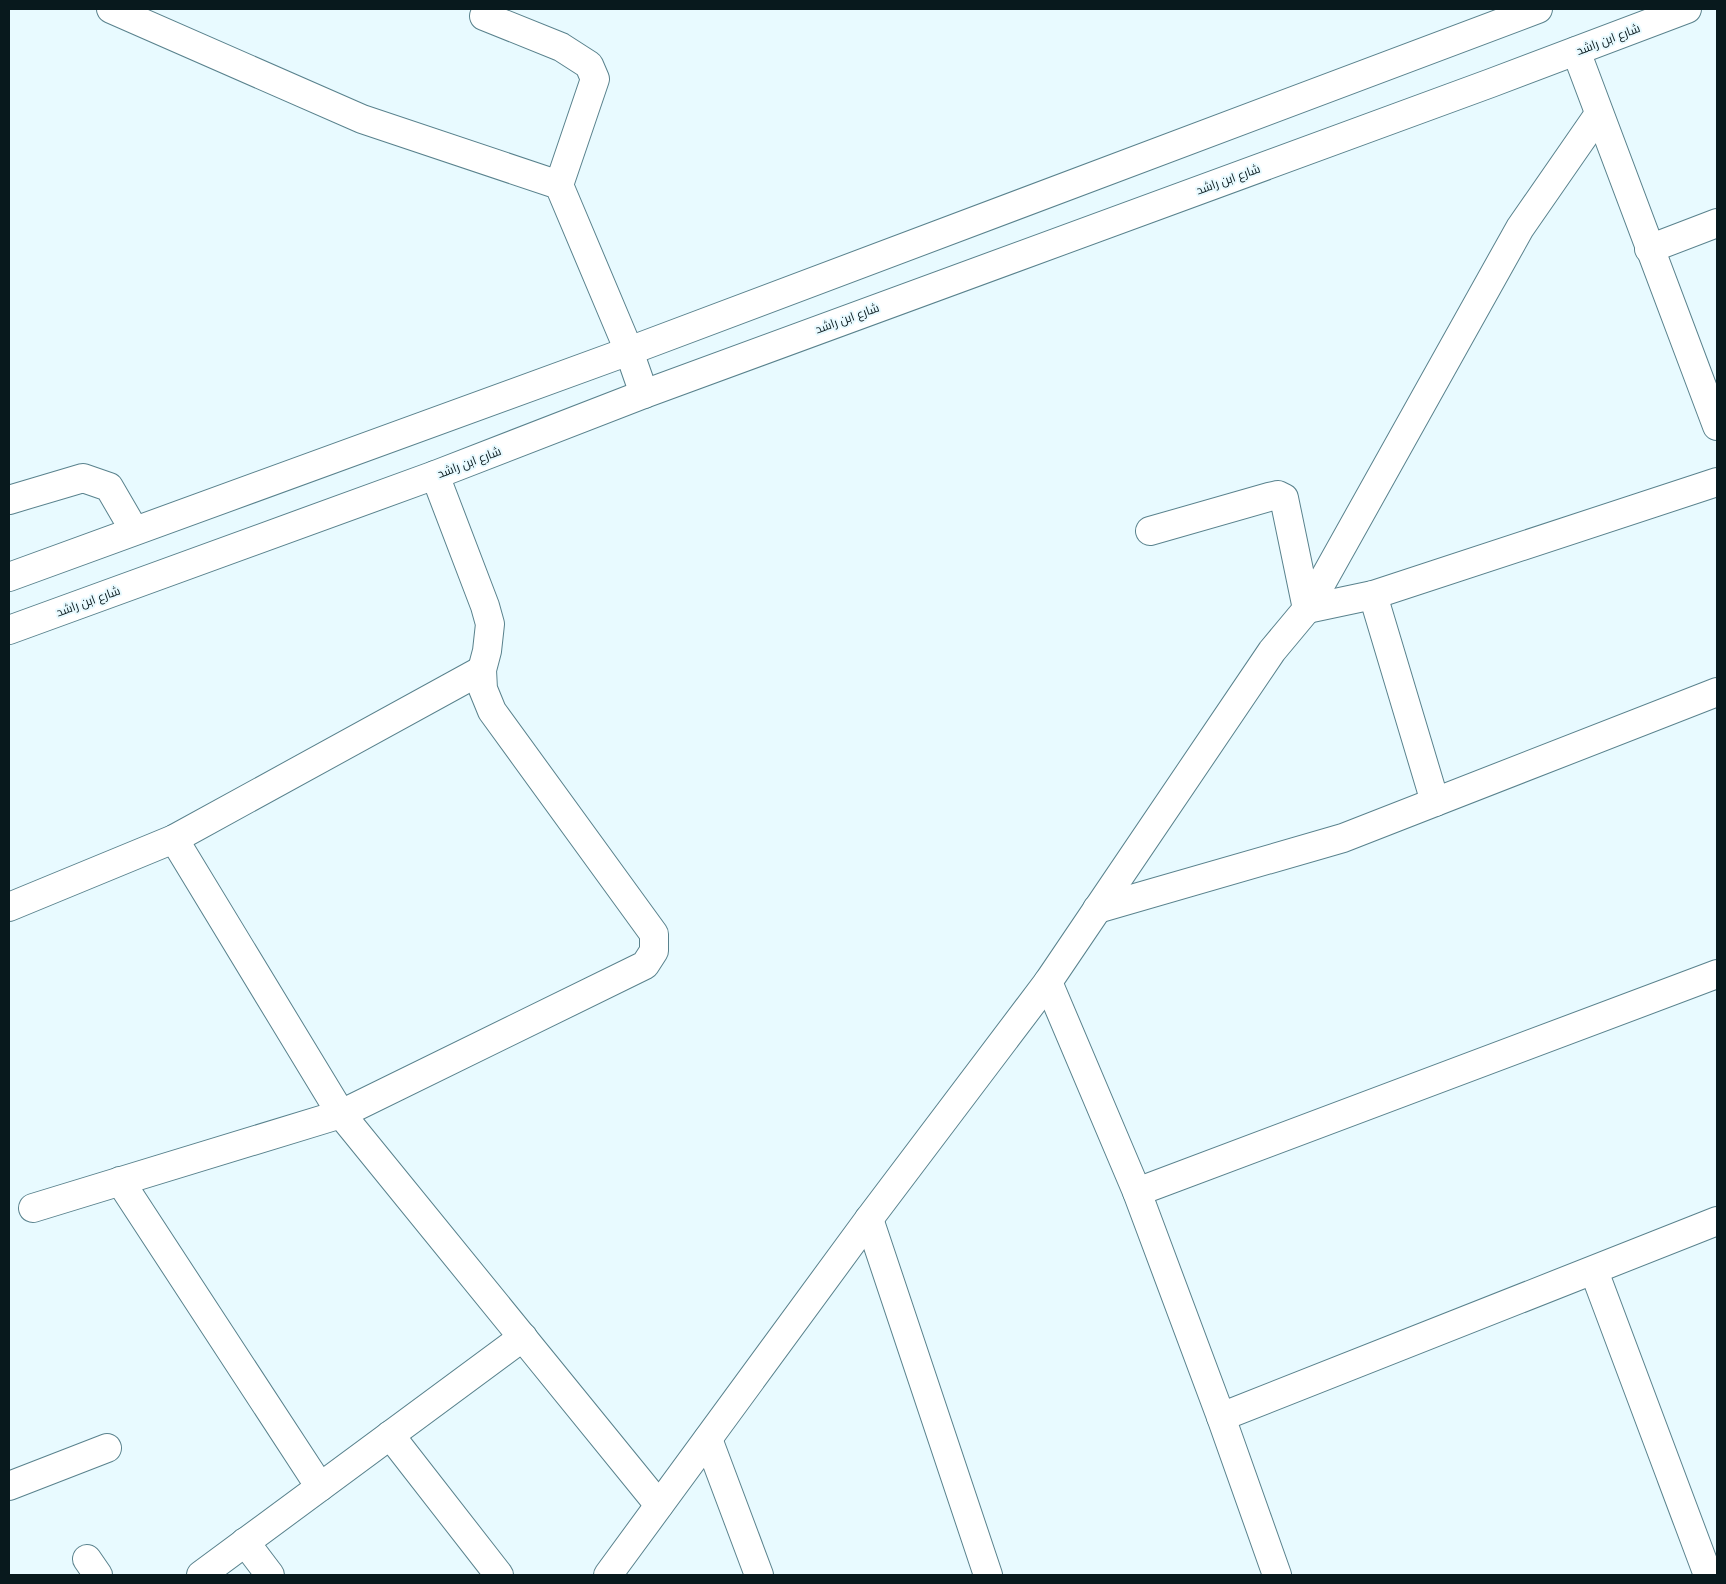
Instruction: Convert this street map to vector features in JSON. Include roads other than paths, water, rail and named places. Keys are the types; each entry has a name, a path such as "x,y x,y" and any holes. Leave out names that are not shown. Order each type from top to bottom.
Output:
{"street":[{"path":"111,9 362,119 558,185"},
{"path":"9,577 629,351 1538,9"},
{"name":"شارع ابن راشد","path":"9,630 436,475 644,394 1687,9"},
{"path":"484,16 561,47 589,65 595,80 558,185 629,351 644,394"},
{"path":"1576,51 1717,426"},
{"path":"608,1575 869,1219 1048,982 1272,650 1307,609 1520,228 1599,114"},
{"path":"1649,249 1717,223"},
{"path":"34,1208 341,1114 645,965 654,951 654,934 492,711 483,689 482,670 487,651 490,624 436,475"},
{"path":"9,500 83,478 109,487 134,530"},
{"path":"1307,609 1373,595 1717,482"},
{"path":"1150,531 1278,495 1284,498 1307,609"},
{"path":"1373,595 1435,802"},
{"path":"9,908 174,839 482,670"},
{"path":"1097,909 1343,838 1717,692"},
{"path":"174,839 341,1114 659,1505"},
{"path":"1137,1192 1717,974"},
{"path":"1048,982 1137,1192 1221,1417 1277,1575"},
{"path":"120,1181 320,1487"},
{"path":"869,1219 988,1575"},
{"path":"1221,1417 1594,1272 1717,1221"},
{"path":"1594,1272 1708,1575"},
{"path":"201,1575 523,1337"},
{"path":"390,1436 499,1575"},
{"path":"708,1440 759,1575"},
{"path":"9,1486 107,1448"},
{"path":"245,1542 270,1575"}]}
